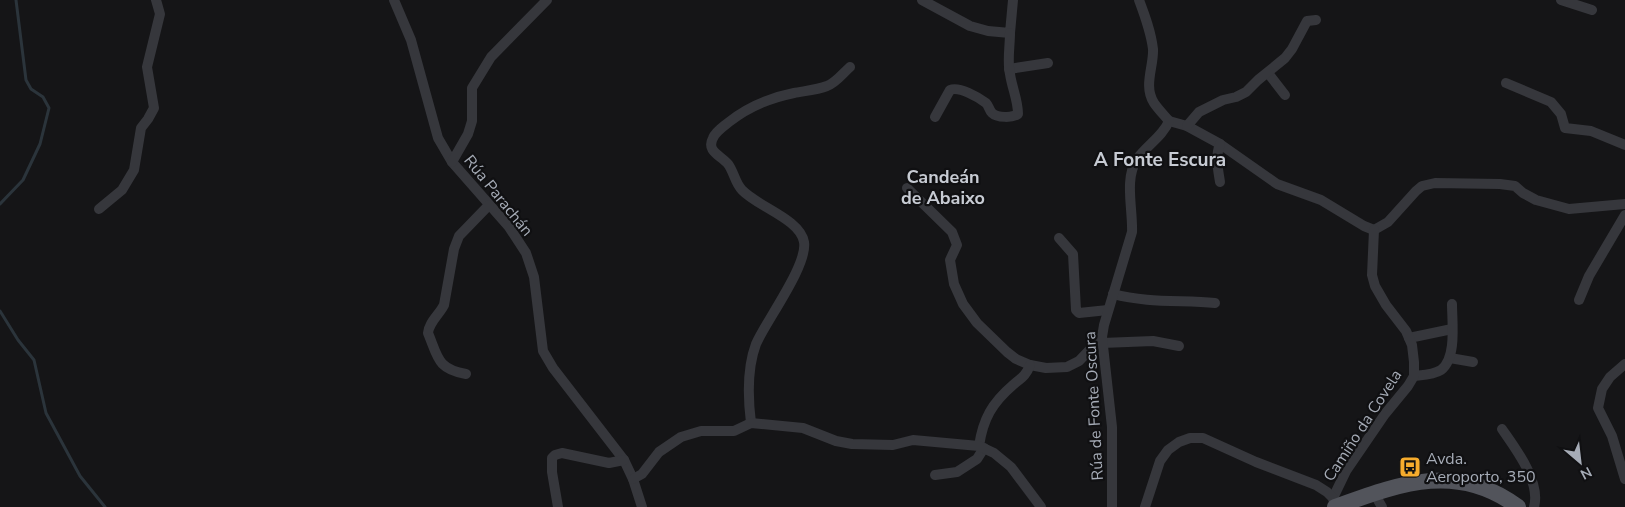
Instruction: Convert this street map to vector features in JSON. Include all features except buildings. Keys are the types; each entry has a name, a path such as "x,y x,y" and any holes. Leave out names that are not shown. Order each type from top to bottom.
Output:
{"main road":[{"path":"1335,504 1378,500 1419,481 1439,480 1457,481 1481,488 1503,496 1518,507"}],"street":[{"path":"99,209 122,190 134,170 140,128 154,108 147,67 160,14 156,0"},
{"name":"Rúa Parachán","path":"394,0 411,40 438,138 452,162 509,227 526,252 534,277 543,351 553,368 624,460 633,479 642,507"},
{"path":"452,162 468,134 472,121 472,88 491,57 546,0"},
{"path":"922,0 970,26 988,31 1010,33"},
{"path":"935,117 950,90 955,88 987,104 996,116 1014,117 1018,114 1018,102 1012,89 1009,69 1012,0"},
{"path":"1139,0 1150,32 1153,50 1149,86 1150,95 1169,121 1187,126 1220,144 1277,184 1321,200 1364,226 1374,230 1388,222 1422,186 1435,183 1516,186 1523,193 1536,200 1569,209 1625,204"},
{"path":"1561,0 1592,10"},
{"path":"1187,126 1199,112 1223,100 1246,92 1285,58 1307,21 1316,20"},
{"path":"1009,69 1048,63"},
{"path":"751,423 749,378 756,345 790,284 803,254 804,243 800,231 794,225 742,191 727,163 710,146 711,140 716,133 745,110 761,102 787,94 827,86 850,66"},
{"path":"1268,73 1285,95"},
{"path":"1506,84 1551,102 1561,114 1565,128 1591,132 1625,145"},
{"name":"Rúa de Fonte Oscura","path":"1112,507 1112,427 1102,340 1108,310 1132,232 1130,181 1136,161 1148,145 1166,128 1169,121"},
{"path":"1220,144 1217,151 1220,182"},
{"path":"907,188 952,232 957,245 950,260 954,284 963,304 977,323 1006,352 1016,359 1030,365 1046,368 1067,367 1079,361 1102,340 1153,341 1179,346"},
{"path":"466,374 452,372 441,364 428,333 428,327 444,305 452,258 459,236 489,205"},
{"path":"1580,300 1589,276 1625,215"},
{"name":"Camiño da Covela","path":"1335,504 1346,472 1385,414 1414,376 1412,345 1406,331 1386,305 1375,286 1372,275 1374,230"},
{"path":"1060,238 1073,254 1076,310 1080,313 1108,310"},
{"path":"1113,294 1148,300 1186,300 1216,303"},
{"path":"1414,376 1440,371 1450,358 1452,304"},
{"path":"1409,338 1452,329"},
{"path":"1450,358 1474,362"},
{"path":"1625,364 1606,383 1598,408 1612,436 1625,479"},
{"path":"935,476 957,472 977,458 982,447 981,432 991,408 1014,384 1026,375 1030,365"},
{"path":"633,479 642,474 659,452 681,437 701,431 734,431 751,423 804,428 836,441 852,444 893,445 913,440 930,440 982,447 994,453 1011,467 1041,507"},
{"path":"1502,429 1519,453 1530,477 1537,498 1534,507"},
{"path":"1145,507 1160,461 1168,450 1179,442 1190,438 1203,438 1316,486 1335,504"},
{"path":"558,507 552,472 552,458 556,455 562,453 609,463 624,460"}],"waterway":[{"path":"0,204 23,180 40,144 49,108 43,97 31,89 26,80 16,0"},
{"path":"0,311 18,340 34,360 46,413 80,476 105,507"}],"place":[{"name":"Avda. Aeroporto, 350","path":"1410,467"}],"district":[{"name":"A Fonte Escura","path":"1160,159"},
{"name":"Candeán de Abaixo","path":"943,187"}]}
